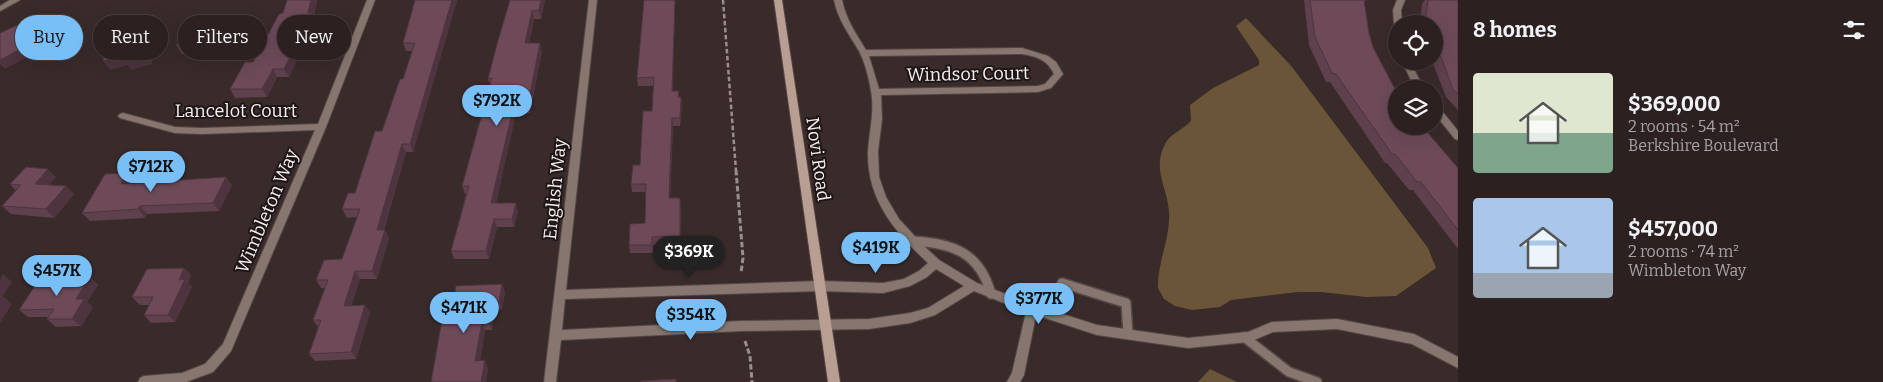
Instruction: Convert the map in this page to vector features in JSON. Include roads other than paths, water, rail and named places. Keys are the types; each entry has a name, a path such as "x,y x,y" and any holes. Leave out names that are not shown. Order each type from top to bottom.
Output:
{"main road":[{"name":"Novi Road","path":"778,0 834,382"}],"street":[{"path":"0,9 16,0"},
{"name":"Wimbleton Way","path":"144,382 182,378 209,368 227,347 320,127 371,0"},
{"name":"English Way","path":"550,382 593,0"},
{"path":"838,0 849,30 864,53 876,92 877,119 873,151 874,177 881,197 895,222 935,263 973,286 1032,309 1097,330 1188,343 1244,337 1272,327 1337,324 1414,339 1458,363"},
{"path":"1397,15 1397,10 1401,0"},
{"name":"Windsor Court","path":"864,53 1022,51 1051,61 1059,74 1048,86 1038,89 876,92"},
{"name":"Lancelot Court","path":"123,116 176,130 202,131 320,127"},
{"path":"1443,118 1458,137"},
{"path":"559,295 820,286 890,286 915,278 935,263"},
{"path":"556,334 740,326 869,324 910,318 931,312 973,286"},
{"path":"1013,382 1018,375 1032,309"}],"lane":[{"path":"913,241 939,243 952,247 968,257 983,270 991,294"},
{"path":"1052,315 1062,283 1126,303 1128,334"},
{"path":"1244,337 1289,372 1317,382"}]}
